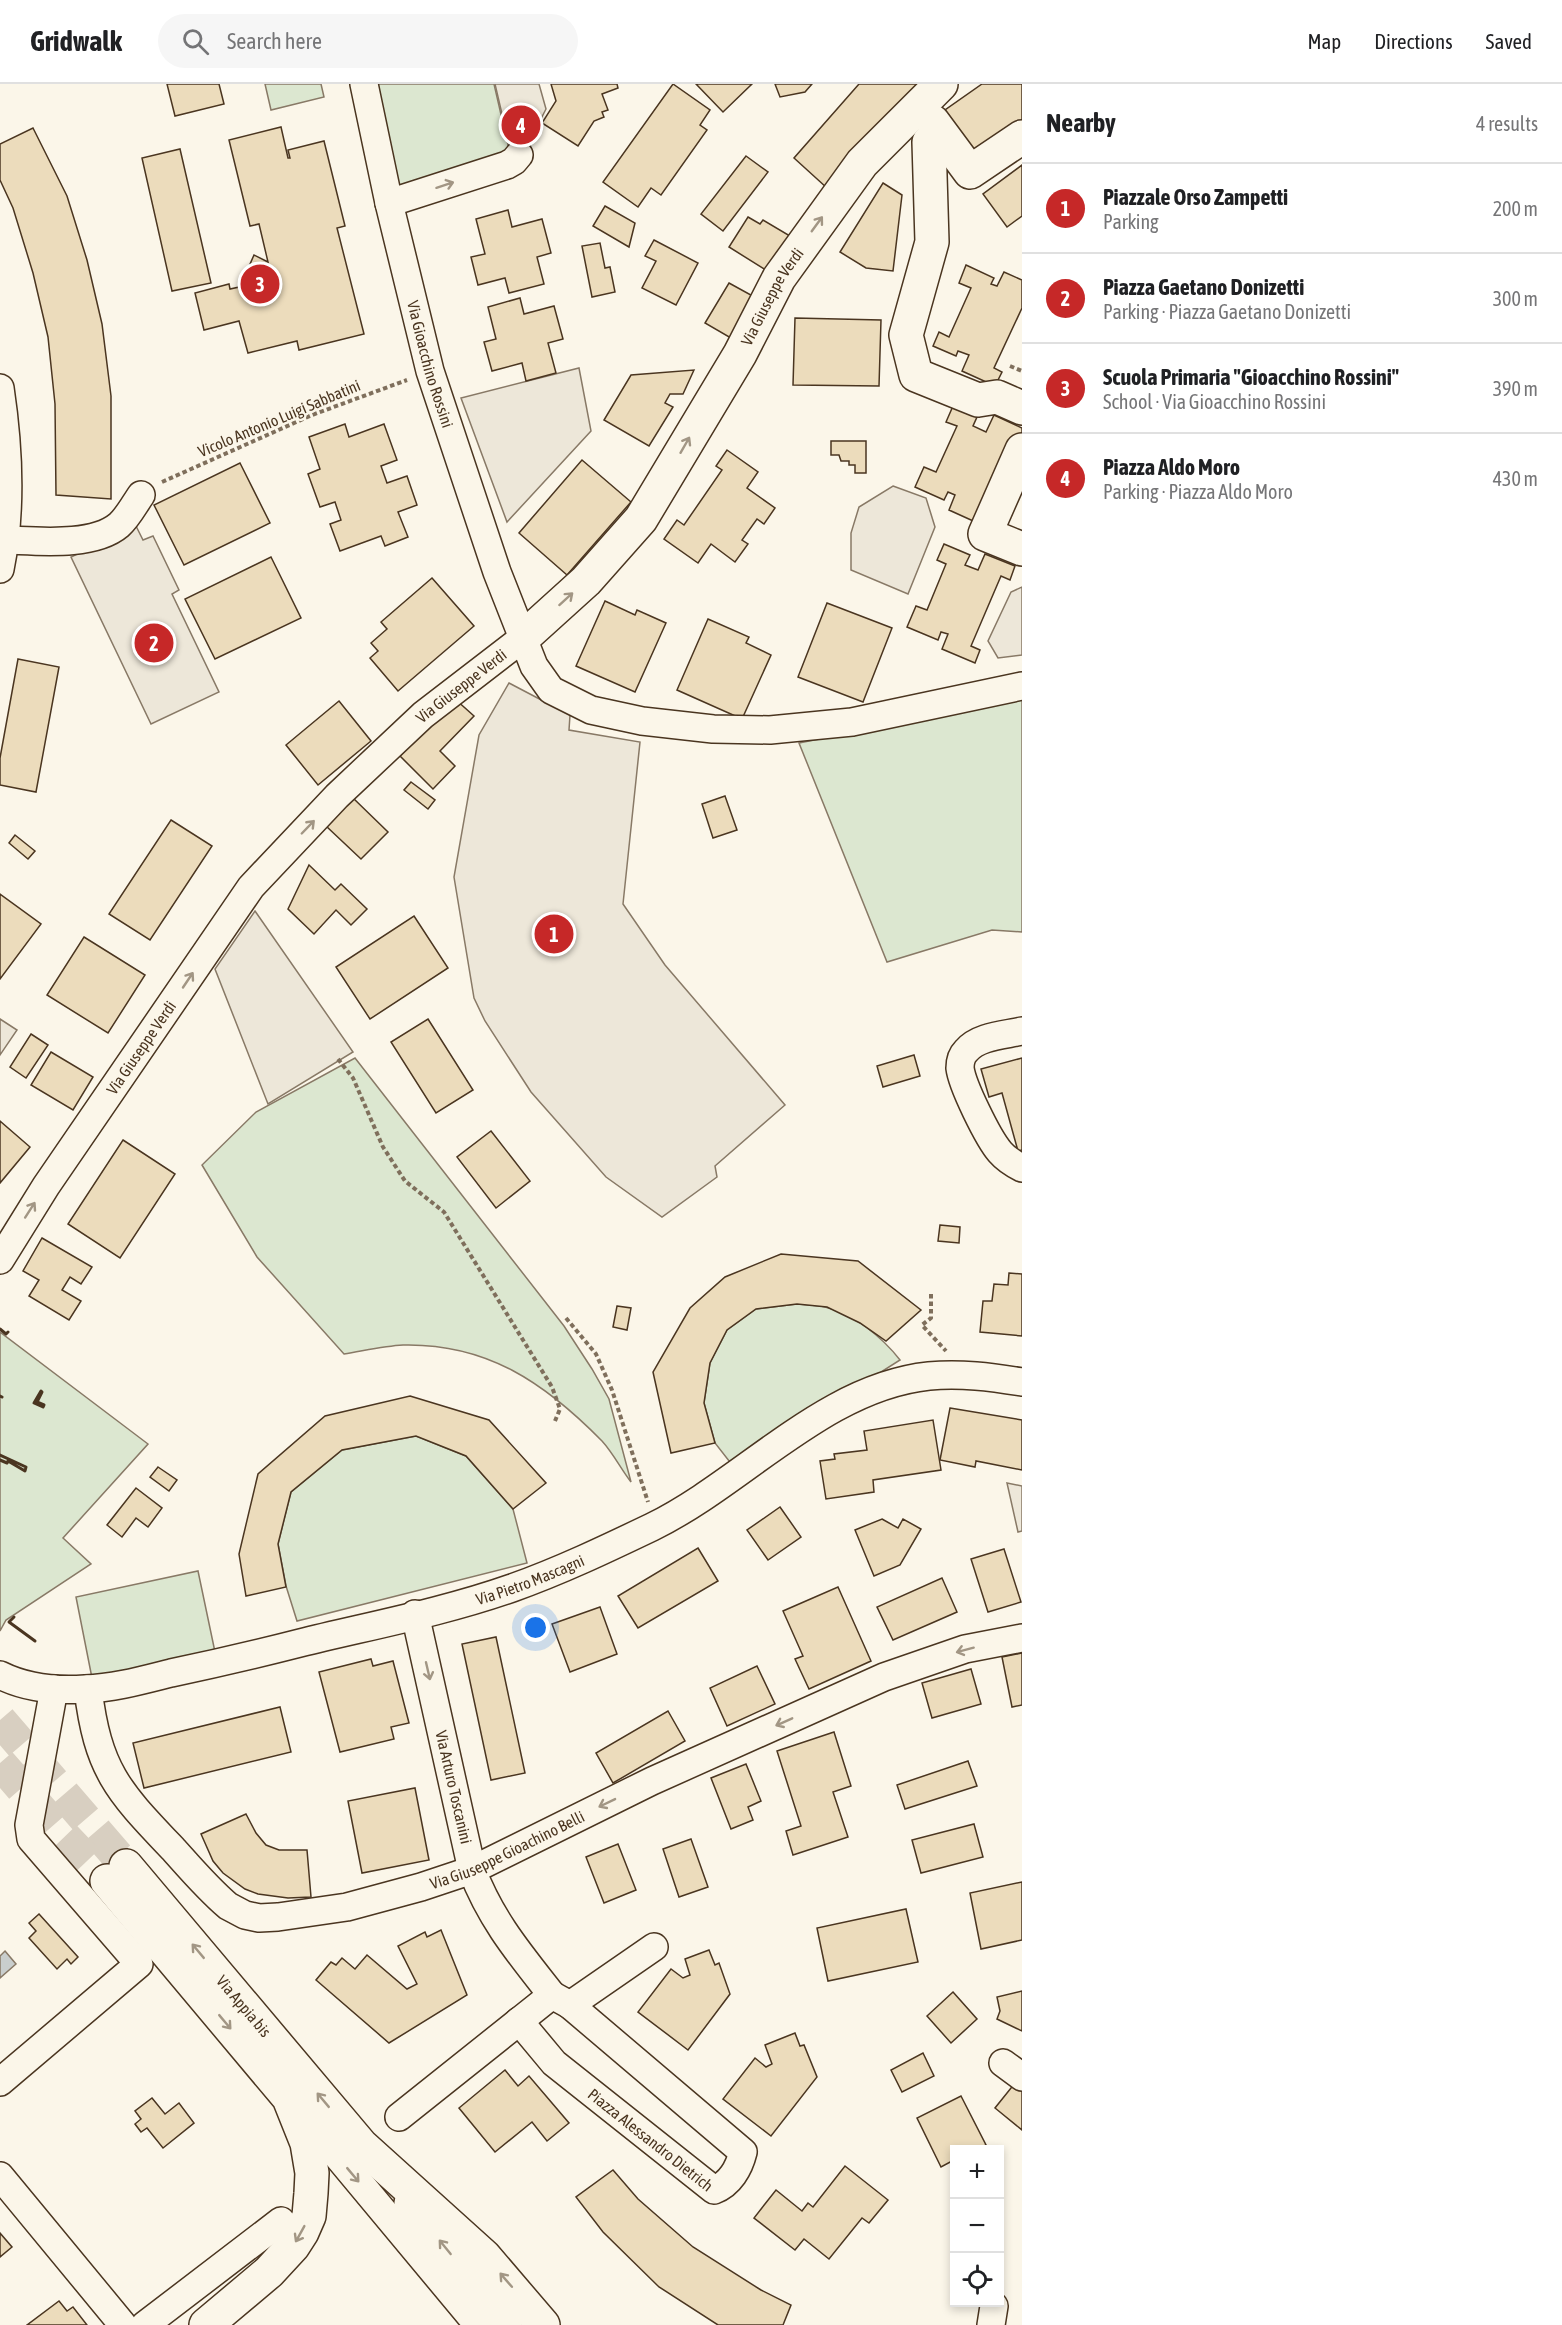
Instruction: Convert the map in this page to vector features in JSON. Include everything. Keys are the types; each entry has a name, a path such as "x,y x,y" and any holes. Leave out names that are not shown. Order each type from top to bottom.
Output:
{"main road":[{"name":"Via Giuseppe Verdi","path":"523,638 586,581 641,519 740,354 779,278 862,163 925,124 941,84"},
{"path":"925,124 970,172 1022,137"},
{"path":"925,124 932,242 906,335 916,375 978,400 997,397 1022,408"},
{"path":"1022,450 986,534 1022,549"},
{"name":"Via Appia bis","path":"289,2098 116,1873 361,2145 484,2256 543,2325"},
{"path":"206,2325 256,2284 283,2258 293,2246 309,2216 312,2183 309,2154 289,2098"}],"street":[{"name":"Via Gioacchino Rossini","path":"364,84 389,202 430,371 497,572 534,666 551,690 577,704 608,714 642,721 712,729 770,730 824,726 948,703 1022,686"},
{"path":"389,202 507,165 519,155"},
{"path":"0,388 7,449 6,540 0,569"},
{"path":"6,540 70,541 103,534 122,522 141,495"},
{"name":"Via Giuseppe Verdi","path":"0,1260 46,1186 251,887 337,796 423,715 523,638"},
{"path":"1022,1031 982,1041 965,1051 960,1063 962,1077 989,1136 1006,1158 1022,1168"},
{"name":"Via Pietro Mascagni","path":"0,1675 27,1685 54,1689 88,1689 122,1684 225,1662 485,1596 568,1567 655,1525 683,1510 795,1434 862,1395 892,1384 926,1376 972,1375 1022,1382"},
{"name":"Via Arturo Toscanini","path":"415,1614 472,1870 483,1899 508,1939 561,2000"},
{"name":"Via Giuseppe Gioachino Belli","path":"88,1689 95,1733 102,1758 120,1792 217,1896 245,1915 268,1918 324,1911 391,1896 472,1870 652,1781 884,1677 965,1649 1022,1638"},
{"path":"0,2082 139,1964 31,1839 28,1825 54,1689"},
{"path":"399,2117 519,2021 654,1947"},
{"name":"Piazza Alessandro Dietrich","path":"519,2021 554,2063 714,2190 725,2186 740,2162 743,2152 561,2000"},
{"path":"289,2098 478,2325"},
{"path":"361,2145 508,2325"},
{"path":"0,2176 123,2325"},
{"path":"145,2325 281,2221"}],"path":[{"path":"1010,366 1022,371"},
{"name":"Vicolo Antonio Luigi Sabbatini","path":"141,495 170,477 276,430 430,371"},
{"path":"338,1059 353,1078 383,1147 405,1181 444,1212 552,1386 560,1409 555,1421"},
{"path":"930,1294 931,1318 922,1325 945,1350"},
{"path":"566,1318 596,1354 612,1390 655,1525"}],"green space":[{"path":"265,84 321,84 324,97 271,110"},
{"path":"376,84 494,84 511,158 398,190"},
{"path":"1022,699 1022,932 992,930 887,962 799,743"},
{"path":"355,1058 564,1326 592,1369 609,1399 631,1482 602,1441 581,1420 559,1401 513,1370 462,1351 433,1346 403,1345 344,1354 257,1257 202,1165 256,1112"},
{"path":"797,1304 825,1307 846,1315 876,1335 900,1360 733,1466 715,1443 704,1403 710,1363 727,1330 756,1309"},
{"path":"0,1332 148,1444 63,1538 91,1564 6,1620 0,1631"},
{"path":"416,1436 466,1456 513,1509 527,1563 297,1621 286,1586 278,1544 291,1492 342,1450"},
{"path":"198,1571 215,1652 92,1678 76,1597"}],"shaded area":[{"path":"495,84 539,84 546,109 529,142 510,148"},
{"path":"579,368 591,431 507,522 461,398"},
{"path":"893,486 926,498 935,527 908,594 851,570 851,533 859,507"},
{"path":"136,526 143,540 153,536 179,590 172,594 219,692 151,724 71,557"},
{"path":"1022,587 1022,655 998,658 988,641 1011,592"},
{"path":"509,683 570,715 569,730 640,742 623,904 665,965 785,1105 715,1166 717,1177 662,1217 606,1177 531,1092 485,1021 474,998 454,877 479,735"},
{"path":"255,911 353,1052 268,1104 215,969"},
{"path":"0,1019 17,1030 0,1055"},
{"path":"1007,1483 1022,1486 1022,1531 1018,1532"},
{"path":"5,1951 16,1964 0,1978 0,1956"}],"building":[{"path":"167,84 219,84 224,104 175,116"},
{"path":"551,84 617,84 618,88 602,94 608,110 602,112 604,117 594,121 578,146 542,123 556,101"},
{"path":"673,84 710,110 700,125 707,130 661,195 651,188 638,207 603,182"},
{"path":"696,84 752,84 723,112"},
{"path":"775,84 812,84 805,92 780,97"},
{"path":"859,84 920,84 827,188 794,158"},
{"path":"982,84 1022,84 1022,125 978,156 945,110"},
{"path":"281,127 288,158 290,158 288,150 324,141 345,226 337,228 364,334 299,350 297,341 248,353 239,321 204,330 195,293 229,284 230,289 257,283 260,277 247,271 254,255 268,262 259,224 250,226 229,140"},
{"path":"33,128 67,196 87,260 102,324 111,396 111,499 56,495 55,404 48,337 33,273 13,208 0,180 0,144"},
{"path":"180,149 211,283 172,291 142,158"},
{"path":"746,156 768,172 723,231 701,214"},
{"path":"1022,165 1022,216 1007,227 983,194"},
{"path":"883,183 902,195 893,271 866,268 840,252"},
{"path":"605,206 635,223 629,247 593,226"},
{"path":"508,210 512,227 542,219 551,253 537,257 544,284 509,293 505,278 478,285 471,257 485,254 476,219"},
{"path":"748,217 760,224 763,220 790,236 769,272 729,247"},
{"path":"654,240 698,263 676,305 642,288 656,261 645,256"},
{"path":"600,243 605,268 610,267 615,292 592,297 582,246"},
{"path":"966,265 994,278 991,284 997,286 1004,272 1022,280 1022,308 994,368 1002,372 995,386 962,371 969,355 958,351 956,356 933,346 939,332 949,337 971,288 959,283"},
{"path":"729,283 760,300 736,341 705,323"},
{"path":"520,298 524,314 554,306 563,339 548,343 556,373 526,381 522,363 492,371 484,342 496,339 488,307"},
{"path":"795,318 881,320 879,386 793,385"},
{"path":"694,370 683,394 670,394 665,403 673,407 649,446 604,420 631,375"},
{"path":"953,406 977,417 973,426 986,432 994,415 1022,428 1022,433 982,525 949,510 955,495 948,492 944,500 915,487 924,467 936,472 957,426 946,422"},
{"path":"345,424 349,437 384,424 397,460 381,466 387,483 407,476 417,505 398,512 408,537 385,546 381,536 340,551 330,524 341,520 335,502 320,507 308,474 320,469 309,437"},
{"path":"831,441 866,441 866,473 855,473 855,465 849,465 849,461 841,461 839,455 831,455"},
{"path":"727,450 758,472 747,488 775,508 764,524 757,519 742,540 748,544 735,562 711,544 698,563 664,539 677,520 684,525 722,470 716,466"},
{"path":"582,460 631,502 567,575 519,533"},
{"path":"240,463 270,523 184,565 154,505"},
{"path":"944,544 970,555 965,565 978,570 985,554 1015,566 1010,580 1001,576 971,646 980,650 975,663 942,649 948,634 941,632 938,640 907,627 916,606 927,610 946,564 937,560"},
{"path":"271,557 301,618 215,659 185,599"},
{"path":"432,578 474,626 398,691 370,658 378,651 371,643 387,629 381,622"},
{"path":"605,601 635,615 637,610 666,623 635,692 576,666"},
{"path":"827,603 892,628 863,702 798,677"},
{"path":"708,619 749,637 746,643 771,655 742,719 677,690"},
{"path":"18,659 59,667 36,792 0,785 0,758"},
{"path":"455,699 474,716 440,751 455,766 433,789 400,756"},
{"path":"339,701 371,741 318,785 286,745"},
{"path":"411,782 435,800 428,809 404,790"},
{"path":"725,796 737,830 713,838 702,804"},
{"path":"353,798 388,832 361,859 326,826"},
{"path":"171,820 212,846 150,940 109,914"},
{"path":"15,835 35,851 28,859 9,843"},
{"path":"309,865 335,890 341,884 367,909 351,925 336,910 314,934 288,909"},
{"path":"0,894 41,924 0,979"},
{"path":"414,916 448,968 370,1019 336,967"},
{"path":"84,937 145,975 108,1033 47,995"},
{"path":"428,1019 473,1090 436,1113 391,1042"},
{"path":"31,1034 48,1045 26,1078 10,1067"},
{"path":"51,1052 93,1077 73,1110 31,1085"},
{"path":"914,1055 920,1076 883,1087 877,1066"},
{"path":"1022,1058 1022,1150 1018,1151 1002,1093 989,1097 981,1069"},
{"path":"0,1121 30,1147 0,1183"},
{"path":"491,1131 530,1181 496,1208 457,1157"},
{"path":"123,1140 175,1174 120,1258 68,1224"},
{"path":"940,1225 960,1227 959,1243 938,1241"},
{"path":"42,1238 92,1267 81,1284 70,1277 62,1290 81,1301 69,1320 29,1296 39,1280 23,1271"},
{"path":"781,1254 858,1261 921,1310 886,1341 860,1323 827,1307 797,1304 756,1309 727,1330 710,1363 704,1403 715,1443 671,1453 653,1372 690,1308 725,1277"},
{"path":"1009,1273 1022,1274 1022,1336 980,1332 983,1301 992,1301 994,1284 1008,1285"},
{"path":"617,1306 631,1308 627,1330 613,1327"},
{"path":"410,1396 489,1420 546,1483 513,1509 466,1456 416,1436 342,1450 291,1492 278,1544 286,1587 246,1596 239,1554 258,1474 325,1416"},
{"path":"950,1408 1022,1420 1022,1470 976,1461 975,1467 940,1460"},
{"path":"933,1420 941,1470 873,1480 874,1492 826,1499 820,1461 835,1459 834,1454 867,1450 864,1431"},
{"path":"158,1467 177,1480 169,1491 150,1477"},
{"path":"136,1488 162,1508 148,1527 136,1518 122,1537 107,1525"},
{"path":"780,1507 801,1537 768,1560 747,1530"},
{"path":"882,1519 898,1528 903,1519 921,1529 900,1565 874,1576 855,1530"},
{"path":"698,1548 718,1581 638,1628 618,1596"},
{"path":"1004,1549 1021,1602 988,1612 971,1559"},
{"path":"942,1578 957,1612 893,1640 877,1607"},
{"path":"838,1587 871,1661 809,1689 795,1659 803,1656 783,1611"},
{"path":"600,1607 617,1654 570,1672 552,1624"},
{"path":"496,1637 525,1773 491,1780 462,1644"},
{"path":"1022,1653 1022,1705 1012,1707 1002,1657"},
{"path":"371,1659 373,1666 393,1661 409,1723 391,1727 394,1739 340,1752 319,1672"},
{"path":"757,1666 775,1704 727,1726 710,1688"},
{"path":"971,1669 981,1704 932,1718 922,1683"},
{"path":"280,1707 291,1752 144,1788 133,1743"},
{"path":"668,1711 685,1741 613,1783 596,1753"},
{"path":"834,1732 851,1786 833,1792 848,1837 793,1855 786,1831 801,1826 777,1751"},
{"path":"968,1761 977,1786 905,1809 897,1785"},
{"path":"746,1764 761,1801 748,1807 753,1820 731,1829 711,1778"},
{"path":"415,1788 429,1860 362,1873 348,1801"},
{"path":"246,1814 256,1833 266,1845 279,1850 307,1850 311,1897 288,1898 258,1894 245,1889 223,1873 213,1861 201,1834"},
{"path":"974,1824 983,1857 921,1873 912,1840"},
{"path":"691,1839 708,1887 679,1897 663,1849"},
{"path":"618,1844 636,1890 604,1903 586,1857"},
{"path":"1022,1882 1022,1940 981,1949 970,1893"},
{"path":"906,1909 918,1962 828,1981 817,1928"},
{"path":"39,1914 78,1957 71,1964 67,1959 57,1969 29,1938 36,1931 29,1923"},
{"path":"441,1930 467,1995 389,2043 316,1980 331,1962 336,1965 342,1958 355,1969 367,1955 407,1989 417,1984 398,1946 425,1932 427,1937"},
{"path":"709,1950 715,1965 719,1963 730,1994 688,2050 638,2012 671,1969 683,1978 690,1975 685,1959"},
{"path":"1022,1991 1022,2031 997,2019 1000,2011 997,1997"},
{"path":"953,1992 977,2019 951,2043 927,2016"},
{"path":"795,2033 800,2046 804,2045 817,2077 771,2136 723,2099 755,2058 766,2067 772,2064 765,2045"},
{"path":"923,2053 934,2076 902,2092 891,2070"},
{"path":"505,2070 518,2086 529,2076 569,2123 547,2141 532,2122 495,2152 459,2108"},
{"path":"1015,2083 1022,2089 1022,2130 995,2108"},
{"path":"961,2096 986,2145 950,2145 950,2162 941,2167 917,2118"},
{"path":"152,2098 165,2114 179,2103 194,2123 163,2148 147,2128 141,2132 135,2124 141,2119 135,2111"},
{"path":"845,2166 888,2200 869,2223 862,2218 829,2259 804,2239 795,2250 754,2218 776,2190 802,2211 808,2203 813,2207"},
{"path":"613,2170 638,2199 693,2247 761,2290 791,2305 783,2325 718,2325 659,2287 603,2232 576,2197"},
{"path":"0,2233 12,2247 0,2257"},
{"path":"59,2301 67,2311 73,2307 87,2325 27,2325"}],"tunnel":[{"path":"0,1720 126,1866"},
{"path":"0,1763 61,1833 107,1881"}],"wall":[{"path":"0,1329 6,1334 8,1332"},
{"path":"41,1391 37,1402 44,1405 43,1407 34,1403 41,1391"},
{"path":"0,1455 26,1467 25,1471 8,1461 7,1463 0,1460"},
{"path":"14,1617 9,1622 35,1641"}],"place":[{"name":"Piazza Aldo Moro","path":"521,125"},
{"name":"Scuola Primaria \"Gioacchino Rossini\"","path":"260,284"},
{"name":"Piazza Gaetano Donizetti","path":"154,643"},
{"name":"Piazzale Orso Zampetti","path":"554,934"}]}
